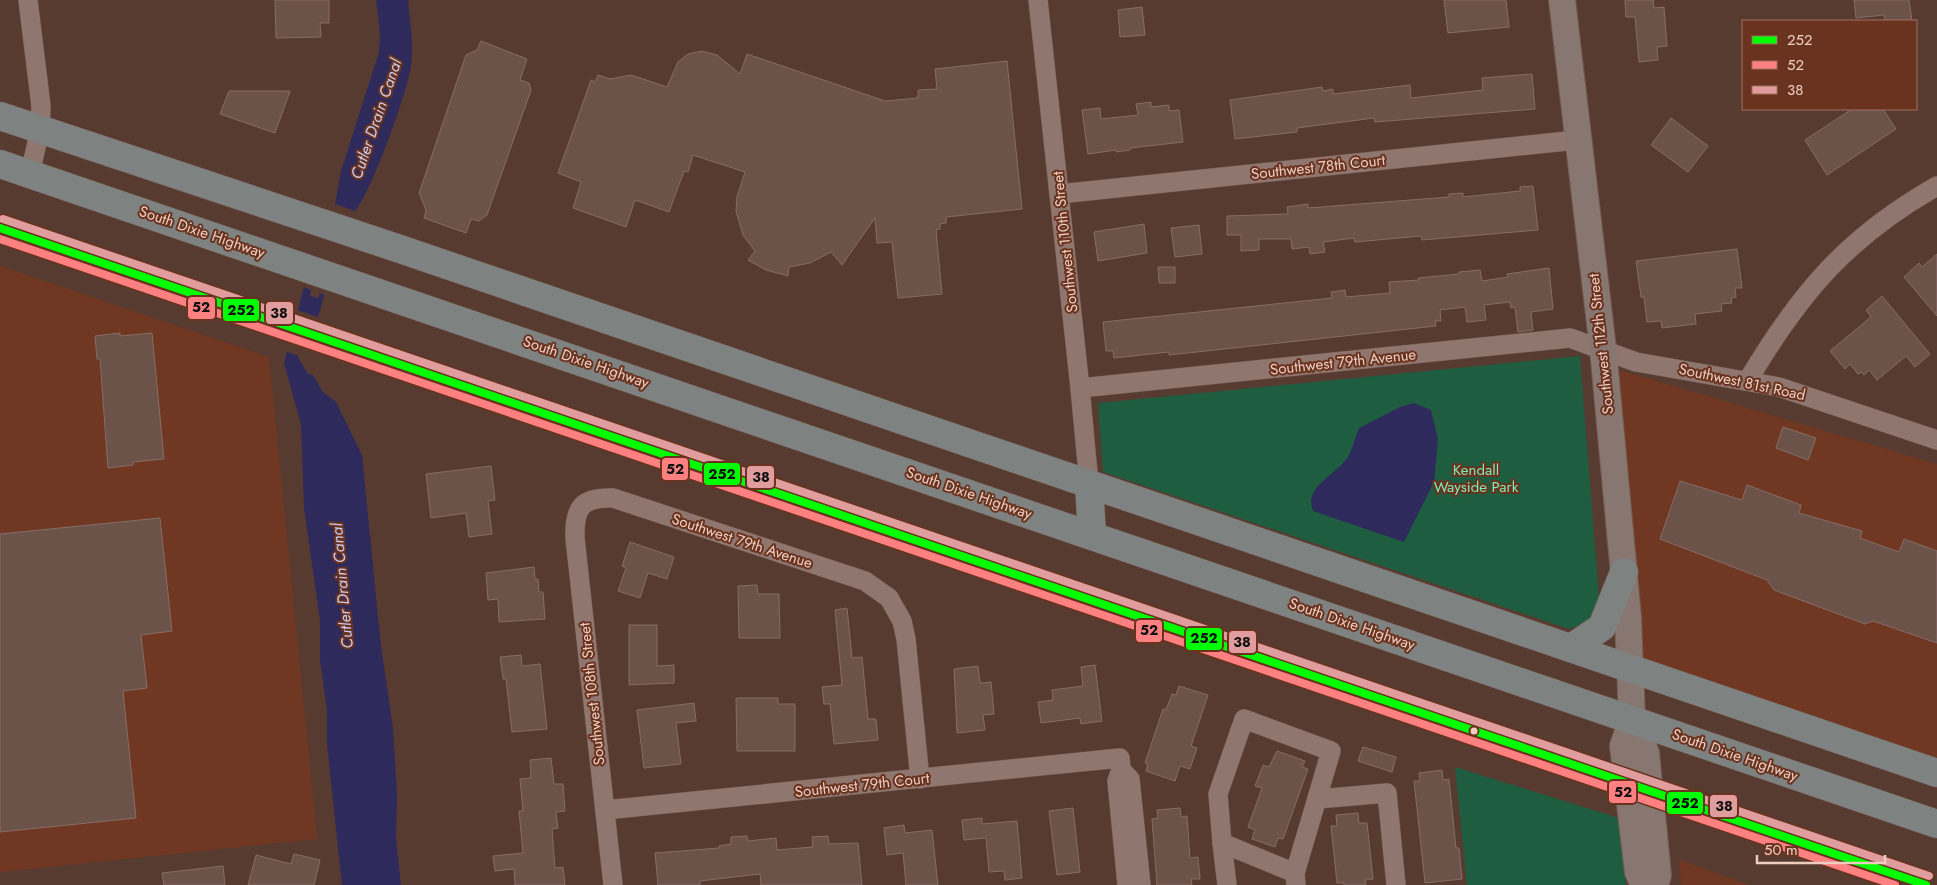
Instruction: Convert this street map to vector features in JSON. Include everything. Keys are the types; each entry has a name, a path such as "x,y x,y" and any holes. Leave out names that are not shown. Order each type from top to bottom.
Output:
{"highway":[{"path":"0,116 394,247 1937,773"},
{"name":"South Dixie Highway","path":"0,164 1937,824"},
{"path":"1089,484 1092,535"},
{"path":"1571,648 1602,627 1624,572"}],"main road":[{"name":"Southwest 112th Street","path":"1562,0 1603,350 1624,572 1631,669 1632,720 1624,746 1638,872 1644,885"},
{"name":"Southwest 112th Street","path":"1632,720 1646,753 1658,875 1656,885"}],"street":[{"path":"28,0 41,106 40,129 30,174"},
{"name":"Southwest 110th Street","path":"1038,0 1089,484"},
{"name":"Southwest 78th Court","path":"1059,194 1577,140"},
{"path":"1748,380 1783,323 1817,279 1880,222 1937,186"},
{"name":"Southwest 79th Avenue","path":"1080,388 1570,338 1603,350"},
{"name":"Southwest 81st Road","path":"1603,350 1636,362 1748,380 1806,394 1937,440"},
{"name":"Southwest 79th Avenue","path":"582,504 591,500 614,498 865,581 883,592 895,605 902,621 906,638 920,779"},
{"name":"Southwest 108th Street","path":"582,504 577,511 574,524 575,538 613,885"},
{"path":"1222,843 1295,879 1331,751 1244,719 1218,794 1222,843 1227,885"},
{"path":"1121,764 1117,781 1127,885"},
{"path":"1121,764 1130,780 1141,885"},
{"name":"Southwest 79th Court","path":"604,810 920,779 1121,764"},
{"path":"1318,799 1387,793 1396,885"}],"shaded area":[{"path":"0,266 269,357 317,839 0,872"},
{"path":"1616,369 1937,464 1937,758 1644,660"},
{"path":"1679,860 1750,885 1681,885"}],"green space":[{"name":"Kendall Wayside Park","path":"1580,356 1599,598 1589,619 1581,625 1569,629 1103,472 1098,403"},
{"path":"1455,767 1619,818 1626,885 1467,885"}],"water":[{"name":"Cutler Drain Canal","path":"376,0 408,0 412,57 403,96 388,141 362,201 355,211 335,204 341,171 379,52 380,34"},
{"name":"Cutler Drain Canal","path":"304,287 311,290 310,296 318,298 320,293 324,295 320,311 298,357 308,374 313,375 323,392 336,402 362,455 381,646 393,728 397,794 396,838 401,885 342,885 327,744 327,710 320,660 320,620 304,508 301,425 284,363"},
{"path":"1414,403 1431,410 1438,439 1434,482 1404,542 1313,511 1311,502 1313,494 1317,487 1349,455 1359,428 1400,407"}],"pier":[{"path":"295,309 320,318 302,357 284,351"}],"building":[{"path":"275,0 329,0 329,23 320,23 321,37 276,38"},
{"path":"1444,0 1506,0 1509,27 1448,33"},
{"path":"1625,0 1653,0 1654,8 1664,7 1667,46 1657,47 1658,60 1639,62 1635,17 1626,17"},
{"path":"1854,0 1909,0 1912,20 1885,20 1884,15 1856,18"},
{"path":"1142,7 1145,35 1120,37 1118,10"},
{"path":"481,41 527,59 520,80 529,83 531,90 487,215 479,221 471,219 466,233 424,218 426,210 419,193 466,55 477,50"},
{"path":"702,51 717,55 740,74 747,54 885,101 918,98 918,90 937,89 935,69 1007,61 1022,209 946,217 946,223 940,224 940,229 936,230 942,294 898,298 892,242 877,243 875,218 842,265 831,252 810,263 789,267 788,276 766,270 748,260 755,251 743,235 736,211 737,197 745,172 693,155 688,172 684,171 669,212 635,200 626,227 573,208 581,182 558,173 591,80 595,82 598,75 610,79 631,75 667,87 678,62 688,54"},
{"path":"1532,74 1535,109 1375,122 1374,118 1297,128 1297,132 1235,139 1230,100 1322,87 1323,91 1333,89 1333,94 1410,85 1411,98 1483,90 1482,78"},
{"path":"229,91 290,91 275,133 220,114"},
{"path":"1151,102 1151,107 1169,105 1169,111 1179,110 1183,142 1130,148 1130,150 1116,152 1116,150 1088,154 1082,110 1100,108 1101,119 1138,115 1136,104"},
{"path":"1850,110 1884,110 1896,129 1827,175 1805,140"},
{"path":"1671,118 1708,146 1688,172 1651,145"},
{"path":"1533,186 1538,230 1422,240 1421,236 1355,242 1354,238 1323,242 1325,252 1310,254 1309,247 1292,249 1291,239 1259,239 1259,250 1241,251 1241,235 1227,235 1227,216 1288,214 1287,207 1308,204 1308,208 1449,197 1449,194 1463,193 1463,197 1520,191 1520,187"},
{"path":"1144,224 1147,253 1098,261 1094,232"},
{"path":"1199,225 1202,254 1175,257 1171,228"},
{"path":"1737,249 1742,288 1735,288 1736,297 1731,298 1732,303 1721,304 1722,311 1695,314 1696,324 1662,328 1661,321 1647,322 1636,261"},
{"path":"1937,254 1937,316 1904,277 1919,263 1922,267"},
{"path":"1158,267 1175,267 1175,283 1159,283"},
{"path":"1549,268 1553,309 1531,312 1533,330 1518,332 1515,307 1511,308 1510,302 1484,305 1486,320 1467,322 1465,307 1440,310 1441,321 1435,321 1436,326 1169,355 1169,352 1114,358 1113,351 1106,351 1103,322 1332,298 1331,292 1345,290 1346,297 1390,293 1389,282 1419,280 1418,278 1459,274 1459,272 1480,270 1482,281 1508,277 1507,274"},
{"path":"1882,296 1930,354 1915,367 1906,356 1877,380 1869,370 1864,375 1861,372 1858,374 1850,364 1845,369 1830,351 1871,317 1866,310"},
{"path":"120,333 120,336 152,333 164,459 133,462 133,465 108,468 100,359 97,359 95,336"},
{"path":"1783,427 1816,438 1808,460 1776,448"},
{"path":"491,466 495,500 488,501 492,534 469,537 466,513 431,518 426,474"},
{"path":"1680,481 1742,500 1747,485 1801,505 1799,513 1862,531 1860,538 1899,552 1904,539 1937,551 1937,643 1873,621 1865,624 1774,590 1767,580 1660,539"},
{"path":"160,518 172,631 141,635 147,688 123,691 136,818 0,832 0,534"},
{"path":"630,542 674,557 667,579 648,573 640,598 618,591 626,568 622,566"},
{"path":"534,567 535,579 538,579 539,592 543,592 545,619 499,622 498,599 488,600 486,573"},
{"path":"757,585 758,594 779,594 780,638 739,638 738,586"},
{"path":"847,608 852,658 862,657 868,719 876,719 878,740 834,744 830,704 824,704 822,687 842,685 835,610"},
{"path":"629,625 657,625 657,666 674,665 674,683 629,685"},
{"path":"521,655 522,666 540,664 547,729 512,732 506,679 503,679 500,657"},
{"path":"1095,665 1102,721 1081,724 1080,718 1041,723 1038,702 1053,700 1052,690 1083,686 1081,667"},
{"path":"978,666 980,683 991,682 994,714 983,715 985,730 957,733 954,669"},
{"path":"1179,686 1208,695 1191,746 1197,748 1190,769 1180,766 1175,781 1146,771 1148,764 1145,763 1163,709 1166,710 1172,694 1176,695"},
{"path":"736,698 778,698 778,704 795,704 795,751 737,751"},
{"path":"694,703 696,721 676,723 681,764 644,768 637,710"},
{"path":"1363,747 1396,757 1392,772 1358,761"},
{"path":"1277,751 1305,761 1302,767 1308,769 1283,839 1278,838 1275,847 1252,839 1255,830 1248,827 1262,788 1255,786 1263,765 1269,767"},
{"path":"551,758 554,784 563,784 565,811 556,812 558,828 552,829 555,868 563,867 565,885 515,885 514,869 495,871 493,856 523,853 519,811 523,811 520,779 531,778 530,760"},
{"path":"1442,770 1443,780 1449,779 1456,848 1459,848 1462,879 1425,883 1414,781 1420,781 1419,773"},
{"path":"1073,808 1080,872 1057,875 1049,811"},
{"path":"1180,808 1181,817 1187,816 1190,858 1198,857 1200,879 1191,879 1192,885 1157,885 1152,819 1158,818 1157,810"},
{"path":"1358,813 1359,823 1367,823 1373,879 1365,880 1366,885 1344,885 1344,883 1337,883 1331,826 1337,826 1336,815"},
{"path":"982,818 982,824 1017,821 1022,878 1005,880 1004,871 989,872 986,838 964,840 962,820"},
{"path":"904,825 905,833 932,830 938,885 906,885 903,853 887,855 884,828"},
{"path":"747,836 748,841 776,838 777,850 813,847 812,837 828,836 829,844 858,843 862,885 761,885 760,874 700,881 700,885 658,885 655,853 719,848 719,846 731,844 731,837"},
{"path":"294,854 320,860 314,885 248,885 256,855 291,864"},
{"path":"223,866 225,885 164,885 162,873"}],"transit line":[{"name":"38","path":"3,219 1929,876"},
{"name":"252","path":"0,228 1926,885"},
{"name":"52","path":"0,239 1895,885"}]}
